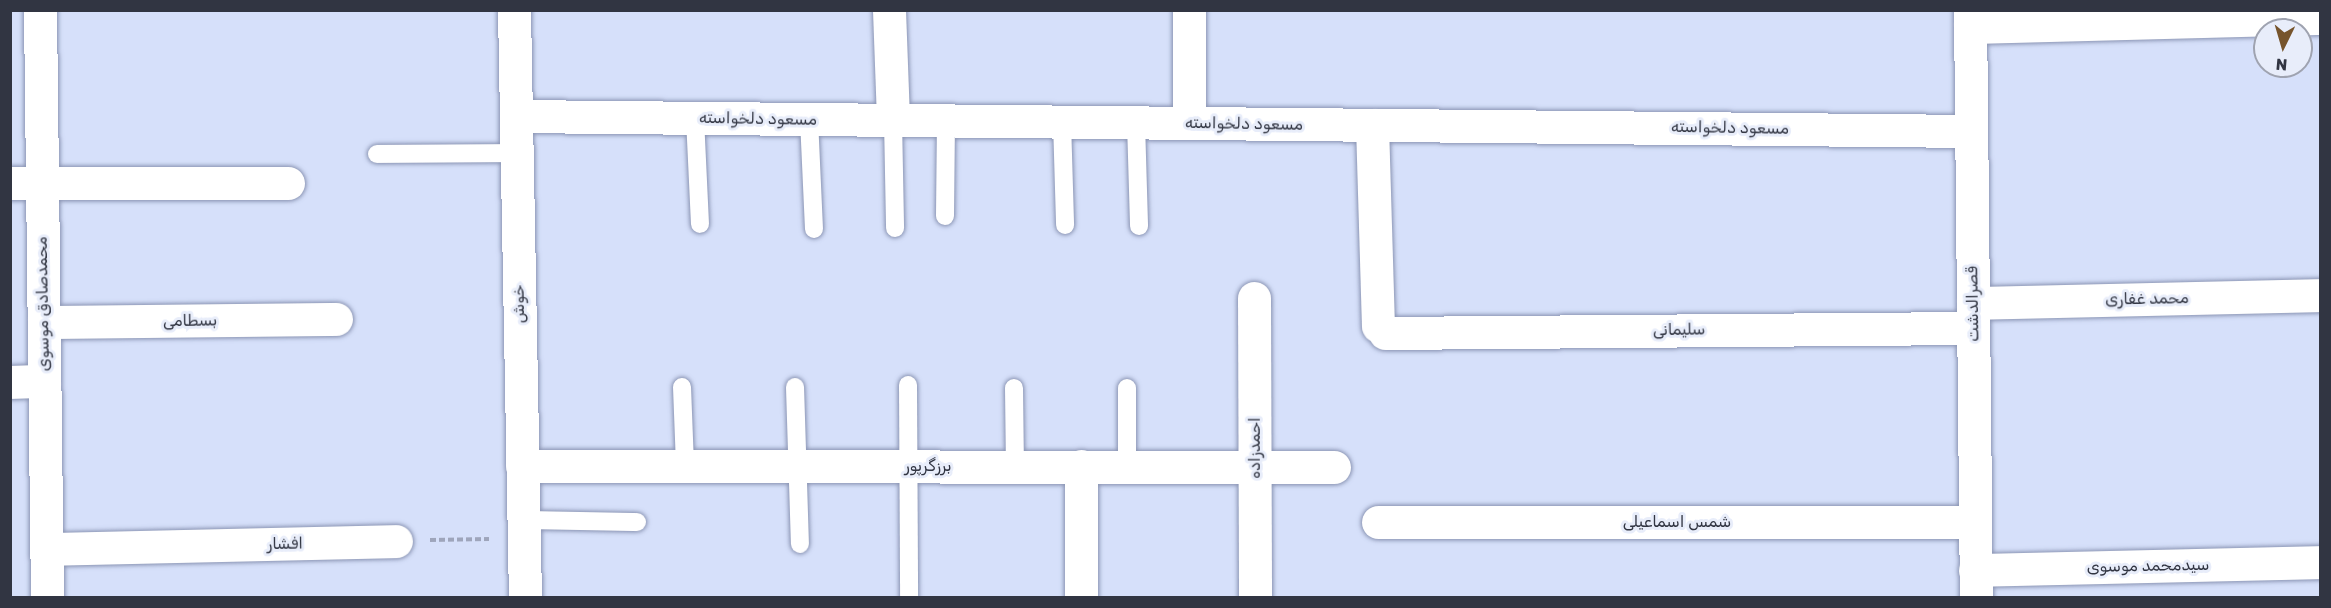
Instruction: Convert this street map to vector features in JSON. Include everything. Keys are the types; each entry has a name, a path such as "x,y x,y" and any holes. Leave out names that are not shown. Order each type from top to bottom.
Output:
{"street":[{"name":"محمدصادق موسوی","path":"40,10 26,183 44,322 47,597"},
{"name":"خوش","path":"514,10 525,597"},
{"path":"889,10 893,120"},
{"path":"1189,10 1189,123"},
{"path":"1970,19 2320,18"},
{"name":"قصرالدشت","path":"1970,19 1976,584"},
{"name":"مسعود دلخواسته","path":"516,116 1971,131"},
{"name":"سلیمانی","path":"1372,125 1382,329 1973,315"},
{"path":"26,183 288,183"},
{"name":"محمد غفاری","path":"1973,315 2320,295"},
{"name":"احمدزاده","path":"1254,298 1255,597"},
{"name":"بسطامی","path":"44,322 336,319"},
{"path":"10,382 44,381"},
{"name":"برزگرپور","path":"522,466 1334,467"},
{"path":"1081,597 1082,466"},
{"name":"شمس اسماعیلی","path":"1378,522 1975,522"},
{"name":"افشار","path":"47,549 396,541"},
{"name":"سیدمحمد موسوی","path":"1976,584 2320,562"}],"lane":[{"path":"695,118 700,224"},
{"path":"809,119 813,229"},
{"path":"893,120 895,228"},
{"path":"945,216 946,120"},
{"path":"1062,122 1065,225"},
{"path":"1136,123 1139,226"},
{"path":"377,154 516,153"},
{"path":"908,385 909,597"},
{"path":"682,387 685,466"},
{"path":"795,387 800,544"},
{"path":"1014,388 1015,466"},
{"path":"1127,388 1127,467"},
{"path":"523,529 637,522"}],"path":[{"path":"396,541 523,529"}]}
